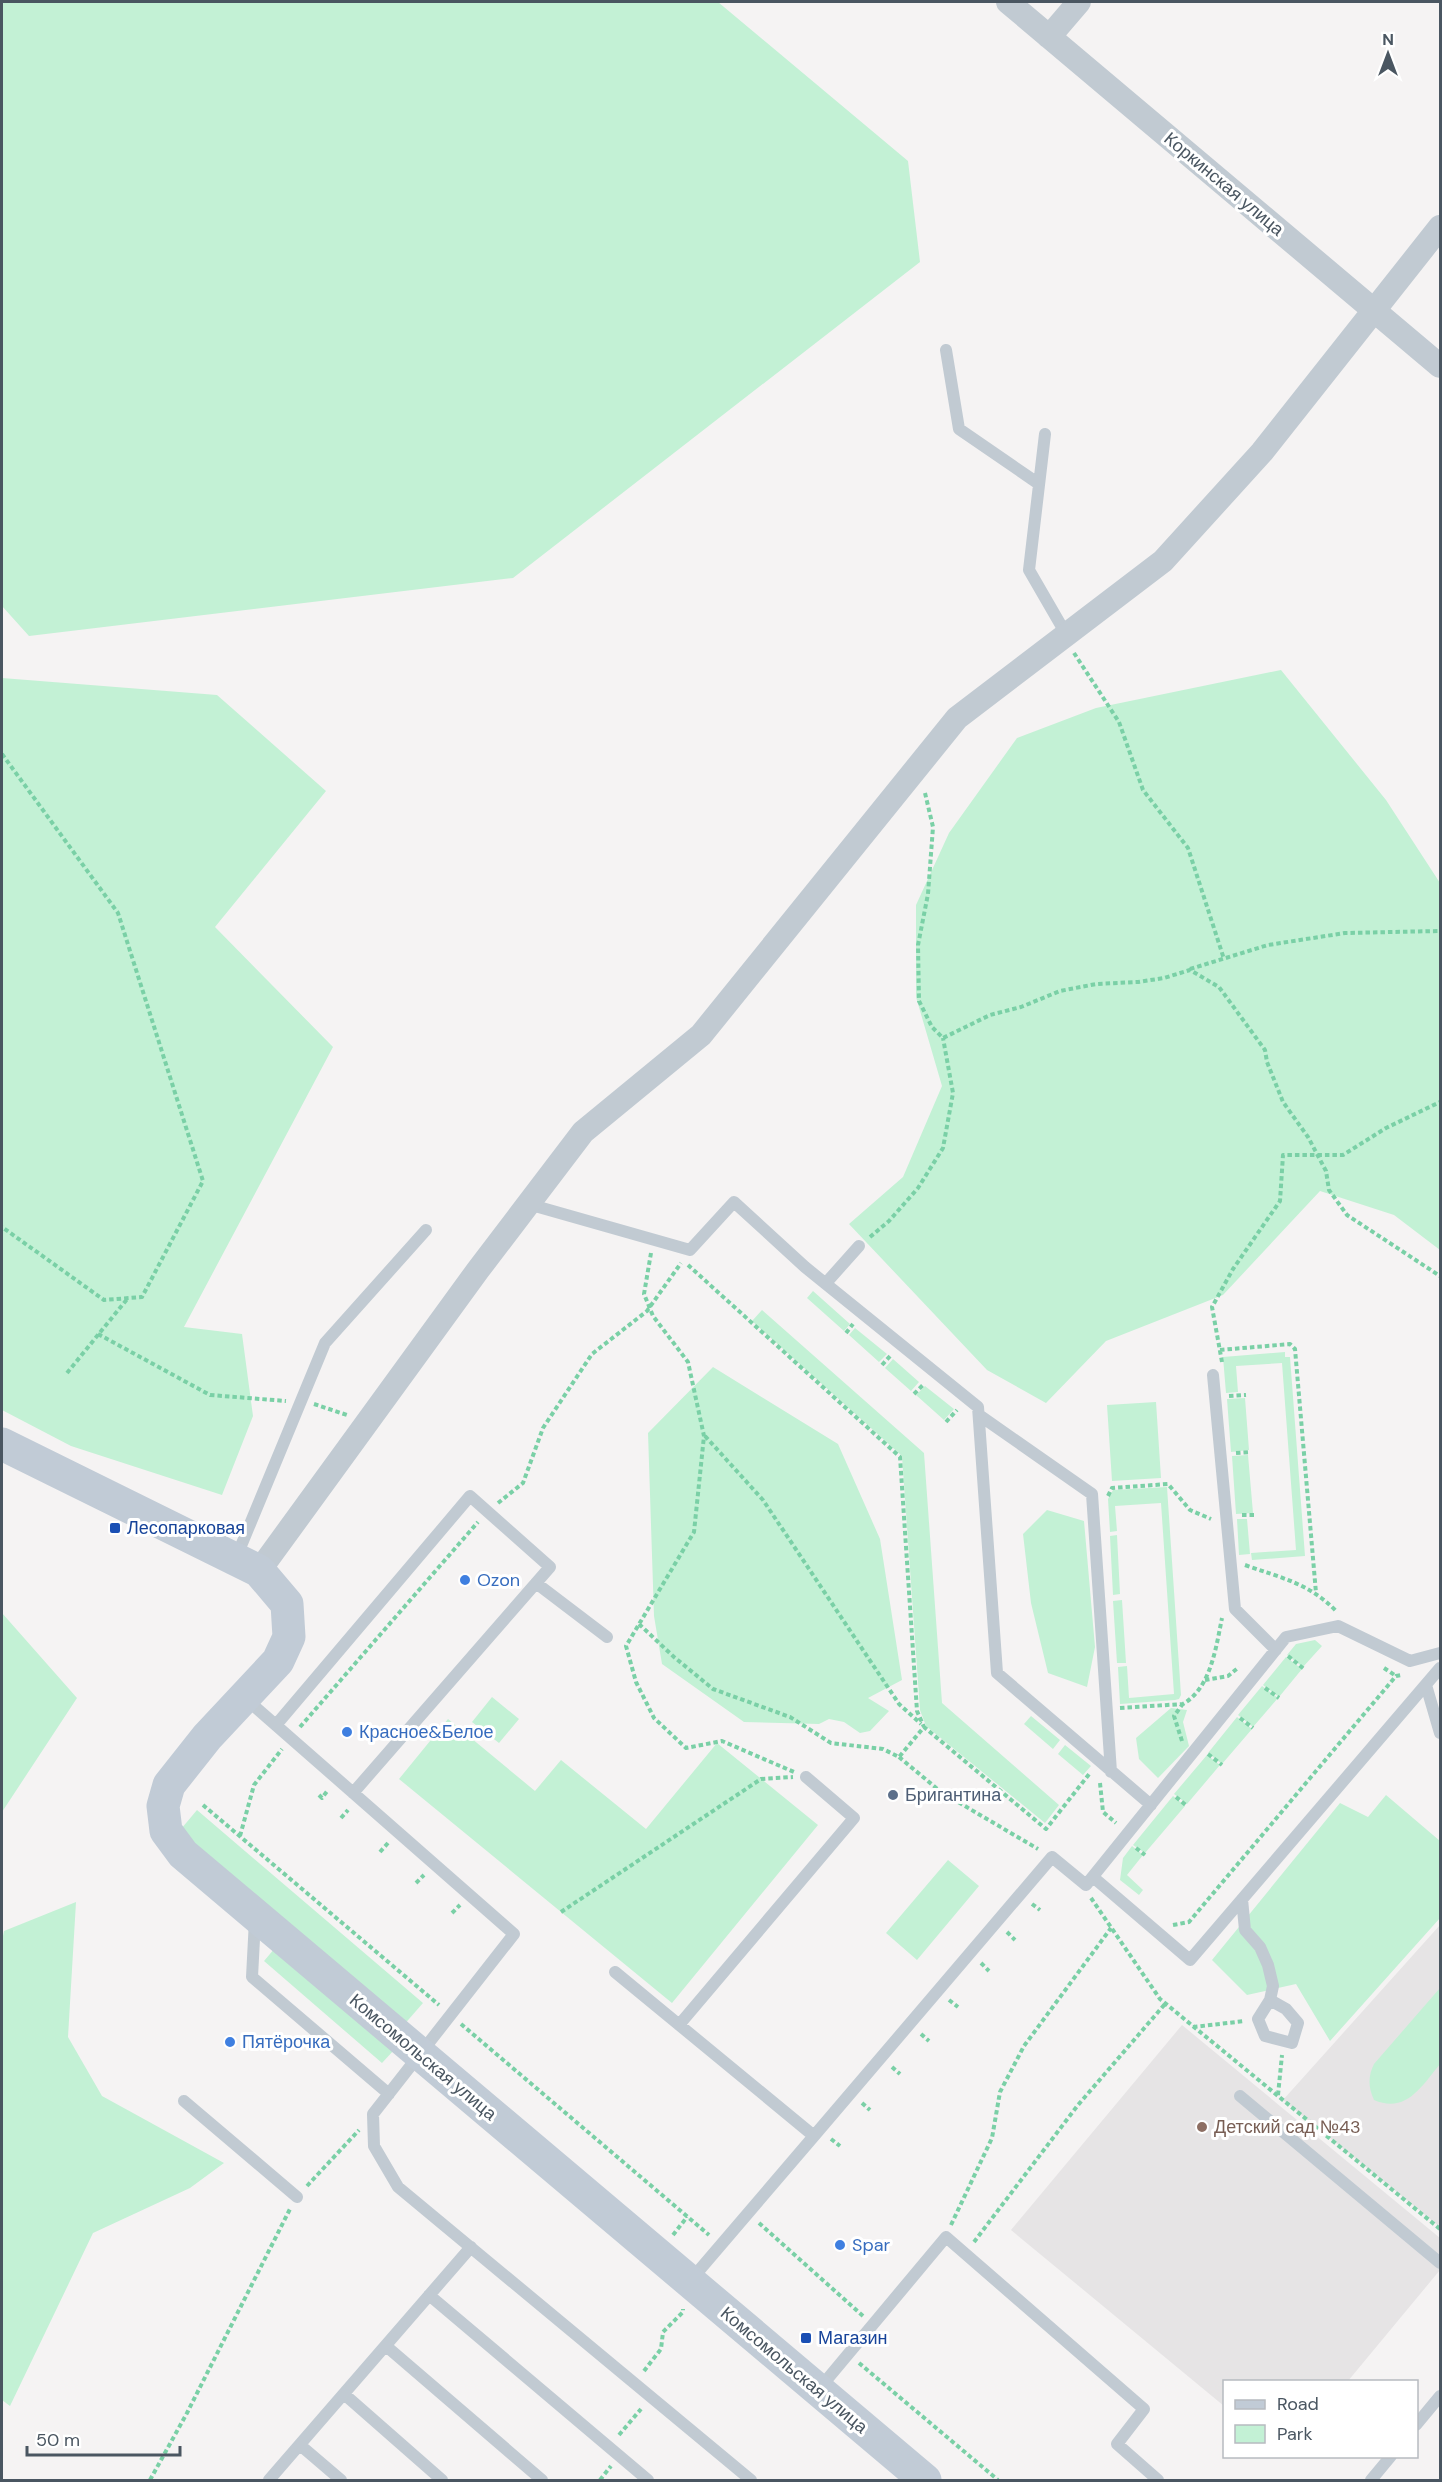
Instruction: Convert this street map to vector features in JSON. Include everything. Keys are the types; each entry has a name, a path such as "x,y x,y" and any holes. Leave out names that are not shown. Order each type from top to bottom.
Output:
{"main road":[{"path":"2,1444 247,1565"},
{"name":"Комсомольская улица","path":"247,1565 287,1604 289,1637 278,1661 207,1737 169,1785 163,1806 166,1831 183,1854 420,2054 686,2297 818,2390 925,2481"}],"street":[{"name":"Коркинская улица","path":"1008,2 1440,366"},
{"path":"1049,36 1079,2"},
{"path":"247,1565 369,1420 583,1132 701,1035 957,718 1162,561 1262,452 1440,227"}],"lane":[{"path":"946,350 959,429 1039,484"},
{"path":"1045,435 1029,570 1065,635"},
{"path":"528,1204 690,1250 734,1202 825,1283 978,1407 997,1673 1151,1805"},
{"path":"247,1565 300,1402 326,1343 426,1230"},
{"path":"825,1283 859,1246"},
{"path":"1213,1375 1235,1609 1277,1653"},
{"path":"979,1415 1092,1494 1112,1772"},
{"path":"276,1725 470,1496 488,1511 550,1567 353,1793"},
{"path":"536,1583 607,1637"},
{"path":"686,2297 814,2136 1052,1857 1086,1885 1130,1839 1151,1805 1194,1760 1277,1653 1286,1637 1338,1626 1410,1661 1440,1653"},
{"path":"1092,1877 1190,1960 1440,1668"},
{"path":"1426,1685 1440,1733"},
{"path":"244,1698 514,1934 373,2114 374,2146 398,2187 751,2481"},
{"path":"679,2025 854,1818 806,1777"},
{"path":"1242,1899 1245,1930 1260,1947 1268,1965 1273,1986 1270,2000 1258,2019 1264,2036 1292,2043 1298,2023 1286,2009 1270,2000"},
{"path":"256,1916 252,1977 389,2094"},
{"path":"615,1972 814,2136"},
{"path":"1240,2096 1440,2263"},
{"path":"184,2101 297,2197"},
{"path":"818,2390 945,2237 1144,2409 1117,2444 1158,2481"},
{"path":"269,2481 471,2247"},
{"path":"429,2295 648,2481"},
{"path":"386,2346 542,2481"},
{"path":"344,2394 442,2481"},
{"path":"1418,2423 1440,2396"},
{"path":"300,2445 341,2481"},
{"path":"1371,2481 1390,2458"}],"path":[{"path":"1065,635 1119,722 1143,790 1188,849 1224,959"},
{"path":"2,754 118,913 202,1181 142,1297 104,1300 2,1227"},
{"path":"859,1246 889,1221 918,1188 943,1148 953,1093 943,1038 932,1027 920,1001 918,945 928,894 933,827 923,783 912,773"},
{"path":"943,1038 990,1015 1021,1007 1060,991 1096,984 1164,978 1268,945 1345,933 1440,931"},
{"path":"1190,970 1219,987 1265,1050 1267,1062 1283,1102 1318,1155 1326,1172 1329,1190 1347,1215 1440,1276"},
{"path":"1222,1362 1212,1307 1233,1269 1280,1201 1283,1155 1343,1155 1386,1128 1440,1102"},
{"path":"654,1240 644,1294 653,1316 688,1362 704,1436 694,1532 626,1646 636,1682 654,1718 686,1748 722,1741 806,1777"},
{"path":"240,1836 254,1785 290,1738 488,1511 523,1484 543,1428 592,1354 649,1308 683,1260 900,1457 917,1711 924,1727"},
{"path":"67,1373 128,1298"},
{"path":"845,1316 861,1330"},
{"path":"846,1333 854,1324"},
{"path":"98,1334 210,1395 313,1403 369,1420"},
{"path":"1220,1350 1290,1344 1295,1349 1316,1593"},
{"path":"884,1348 899,1362"},
{"path":"882,1365 891,1354"},
{"path":"916,1376 933,1390"},
{"path":"914,1394 925,1383"},
{"path":"1225,1396 1246,1395"},
{"path":"949,1403 962,1414"},
{"path":"946,1422 957,1410"},
{"path":"704,1436 764,1500 899,1704 924,1727 1046,1829 1094,1767"},
{"path":"1230,1454 1250,1452"},
{"path":"1107,1498 1112,1488 1168,1485 1190,1510"},
{"path":"1235,1515 1255,1515"},
{"path":"1239,1563 1291,1580 1316,1593 1339,1613 1347,1630"},
{"path":"1212,1745 1206,1753 1194,1760 1174,1716 1208,1677 1222,1619"},
{"path":"639,1624 713,1689 790,1717 831,1743 883,1749 899,1757 941,1792 1052,1857"},
{"path":"1204,1680 1228,1677 1290,1649"},
{"path":"1277,1653 1304,1669"},
{"path":"1164,1918 1173,1925 1189,1922 1396,1676 1379,1664"},
{"path":"1262,1685 1279,1698"},
{"path":"1119,1708 1183,1704"},
{"path":"1237,1715 1253,1728"},
{"path":"899,1757 924,1727"},
{"path":"1206,1753 1222,1765"},
{"path":"561,1912 761,1779 806,1777"},
{"path":"1099,1781 1103,1812 1145,1855"},
{"path":"1173,1795 1187,1806"},
{"path":"1087,1892 1165,2004 1440,2229"},
{"path":"1029,1902 1040,1910"},
{"path":"945,2237 992,2138 1000,2091 1024,2046 1111,1928"},
{"path":"1005,1930 1015,1940"},
{"path":"979,1961 989,1971"},
{"path":"947,1998 958,2007"},
{"path":"964,2254 1078,2106 1165,2004"},
{"path":"1193,2027 1258,2019"},
{"path":"918,2031 929,2041"},
{"path":"1278,2096 1283,2041"},
{"path":"890,2065 900,2074"},
{"path":"859,2101 870,2110"},
{"path":"150,2481 297,2197 373,2114"},
{"path":"829,2136 840,2146"},
{"path":"757,2220 873,2324"},
{"path":"635,2384 661,2349 663,2332 686,2297"},
{"path":"848,2354 998,2481"},
{"path":"608,2447 651,2397"}],"shaded area":[{"path":"1440,1925 1440,2227 1283,2100"},
{"name":"Детский сад №43","path":"1182,2025 1440,2238 1440,2270 1349,2380 1223,2380 1223,2405 1011,2230"}],"green space":[{"path":"2,2 718,2 908,161 920,262 513,578 29,636 2,606"},
{"path":"1281,670 1386,800 1440,883 1440,1250 1394,1215 1320,1191 1223,1295 1106,1341 1046,1403 987,1370 849,1224 903,1177 942,1086 916,997 916,905 949,833 1017,738 1096,708"},
{"path":"2,678 217,695 326,791 215,927 333,1047 184,1327 242,1334 253,1416 222,1495 71,1446 2,1410"},
{"path":"813,1291 850,1324 844,1331 807,1298"},
{"path":"762,1310 924,1453 942,1703 1059,1805 1045,1823 926,1726 920,1710 902,1456 752,1321"},
{"path":"855,1328 887,1354 879,1362 849,1335"},
{"path":"1285,1352 1285,1357 1290,1357 1305,1556 1252,1560 1251,1553 1296,1550 1282,1363 1236,1366 1238,1392 1226,1393 1223,1357"},
{"path":"893,1359 919,1382 911,1391 885,1368"},
{"path":"713,1367 838,1444 880,1539 902,1680 868,1698 889,1711 870,1731 860,1733 844,1722 829,1719 819,1724 744,1722 662,1664 654,1616 648,1433"},
{"path":"925,1386 954,1409 944,1420 916,1395"},
{"path":"1245,1398 1249,1450 1231,1452 1227,1399"},
{"path":"1156,1402 1161,1478 1112,1481 1107,1405"},
{"path":"1248,1455 1253,1513 1236,1514 1232,1456"},
{"path":"1167,1487 1181,1695 1175,1700 1120,1704 1118,1667 1127,1666 1129,1698 1174,1694 1161,1503 1115,1506 1117,1531 1110,1532 1108,1499 1113,1490"},
{"path":"1047,1510 1084,1521 1095,1647 1087,1687 1048,1673 1031,1603 1023,1534"},
{"path":"1237,1519 1247,1519 1250,1554 1239,1555"},
{"path":"1117,1535 1120,1594 1113,1595 1110,1536"},
{"path":"1122,1600 1126,1663 1117,1663 1113,1601"},
{"path":"2,1613 77,1698 2,1812"},
{"path":"1315,1640 1322,1646 1303,1667 1287,1655 1296,1644"},
{"path":"1286,1657 1302,1669 1279,1697 1263,1685"},
{"path":"1262,1686 1278,1698 1253,1727 1238,1715"},
{"path":"492,1697 519,1719 499,1743 472,1722"},
{"path":"1171,1708 1187,1710 1183,1722 1189,1746 1158,1778 1139,1759 1136,1738"},
{"path":"1031,1716 1060,1740 1053,1749 1024,1724"},
{"path":"1237,1717 1252,1729 1222,1764 1208,1753"},
{"path":"448,1719 535,1791 561,1760 646,1829 717,1743 818,1825 672,2003 399,1779"},
{"path":"1065,1745 1091,1766 1083,1775 1058,1754"},
{"path":"1207,1755 1220,1765 1187,1804 1174,1794"},
{"path":"1386,1795 1440,1841 1440,1918 1330,2041 1296,1984 1247,1995 1212,1960 1340,1803 1368,1817"},
{"path":"1173,1796 1185,1806 1145,1853 1133,1845"},
{"path":"197,1810 423,2003 402,2027 176,1835"},
{"path":"1132,1846 1143,1855 1127,1875 1143,1890 1139,1895 1120,1880 1123,1858"},
{"path":"948,1860 979,1886 917,1960 886,1933"},
{"path":"76,1902 68,2037 102,2096 224,2163 190,2188 93,2233 10,2406 2,2400 2,1941 4,1931"},
{"path":"275,1948 394,2050 382,2063 264,1961"},
{"path":"1440,1988 1440,2064 1420,2089 1404,2101 1385,2103 1374,2100 1370,2082 1374,2064"}],"place":[{"name":"Лесопарковая","path":"115,1528"},
{"name":"Ozon","path":"465,1580"},
{"name":"Красное&Белое","path":"347,1732"},
{"name":"Бригантина","path":"893,1795"},
{"name":"Пятёрочка","path":"230,2042"},
{"name":"Детский сад №43","path":"1202,2127"},
{"name":"Spar","path":"840,2245"},
{"name":"Магазин","path":"806,2338"}]}
